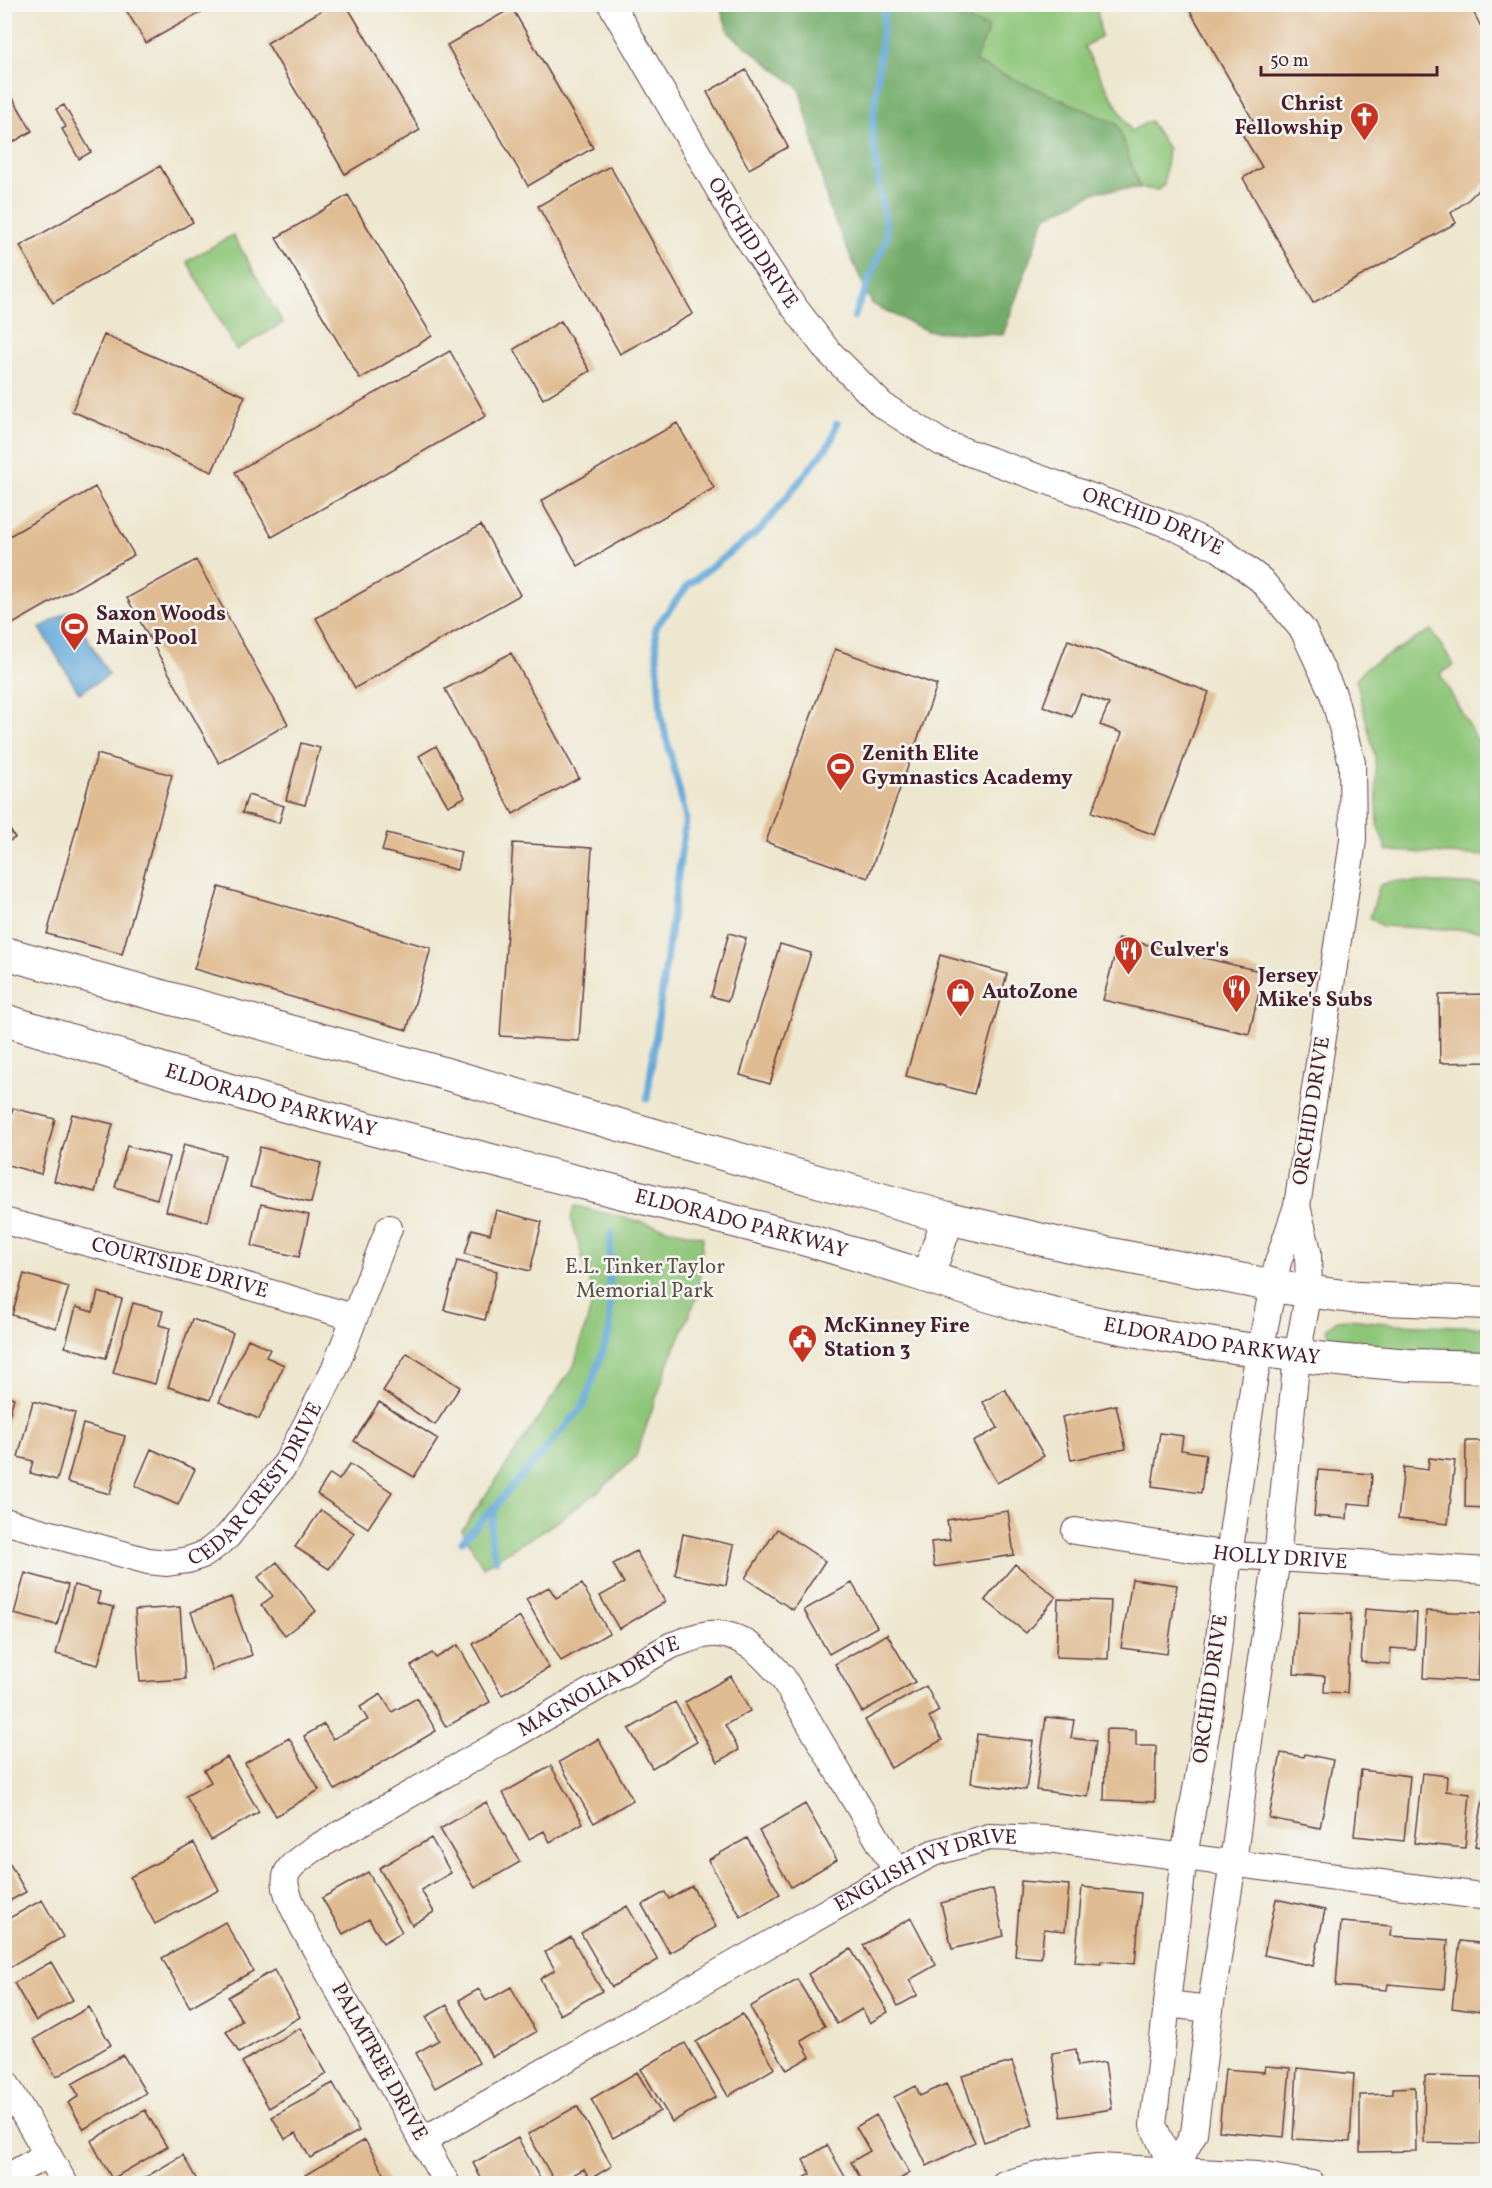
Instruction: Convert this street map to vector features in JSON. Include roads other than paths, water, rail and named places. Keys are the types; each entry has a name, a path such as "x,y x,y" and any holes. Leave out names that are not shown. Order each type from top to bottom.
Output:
{"main road":[{"path":"4,953 443,1073 948,1218 1065,1245 1273,1286 1358,1298 1488,1303"},
{"name":"ELDORADO PARKWAY","path":"4,1020 259,1099 557,1178 801,1239 1029,1307 1109,1326 1260,1352 1357,1362 1488,1367"},
{"path":"928,1276 948,1218"}],"street":[{"name":"ORCHID DRIVE","path":"611,4 740,226 788,299 826,350 882,405 942,443 1170,525 1220,549 1260,580 1303,630 1333,694 1352,763 1353,839 1297,1206 1281,1253 1260,1352 1229,1555 1211,1706 1184,1856 1153,2125 1173,2177"},
{"name":"ORCHID DRIVE","path":"1173,2177 1194,2133 1253,1710 1277,1559 1297,1356 1309,1291 1308,1251 1297,1206"},
{"name":"COURTSIDE DRIVE","path":"4,1221 206,1274 353,1317"},
{"name":"CEDAR CREST DRIVE","path":"4,1521 148,1560 167,1563 188,1560 205,1554 228,1536 287,1462 335,1368 389,1228"},
{"name":"HOLLY DRIVE","path":"1075,1531 1229,1555 1488,1571"},
{"name":"MAGNOLIA DRIVE","path":"311,1941 290,1899 285,1883 287,1872 305,1856 672,1646 693,1638 717,1633 739,1639 764,1655 783,1678 897,1872"},
{"path":"1211,1706 1253,1710"},
{"name":"ENGLISH IVY DRIVE","path":"423,2140 897,1872 933,1853 989,1837 1048,1839 1488,1897"},
{"name":"PALMTREE DRIVE","path":"311,1941 447,2184"},
{"path":"1167,2004 1210,2009"},
{"path":"4,2080 65,2184"},
{"path":"4,2179 48,2154"},
{"path":"1004,2184 1048,2173 1098,2167 1173,2177 1258,2175 1312,2184"}],"water":[{"name":"Saxon Woods Main Pool","path":"71,610 109,675 79,693 40,628"}],"waterway":[{"path":"854,317 887,237 872,132 885,4"},
{"path":"647,1099 686,818 661,716 655,628 688,585 762,528 831,442 837,423"},
{"path":"496,1560 491,1532 497,1504 584,1405 610,1330 611,1232"},
{"path":"462,1541 493,1508"}],"place":[{"name":"Christ Fellowship","path":"1364,142"},
{"name":"Saxon Woods Main Pool","path":"75,652"},
{"name":"Zenith Elite Gymnastics Academy","path":"841,792"},
{"name":"Culver's","path":"1129,976"},
{"name":"Jersey Mike's Subs","path":"1237,1014"},
{"name":"AutoZone","path":"961,1018"},
{"name":"McKinney Fire Station 3","path":"803,1364"}],"park label":[{"name":"E.L. Tinker Taylor Memorial Park","path":"645,1279"}]}
